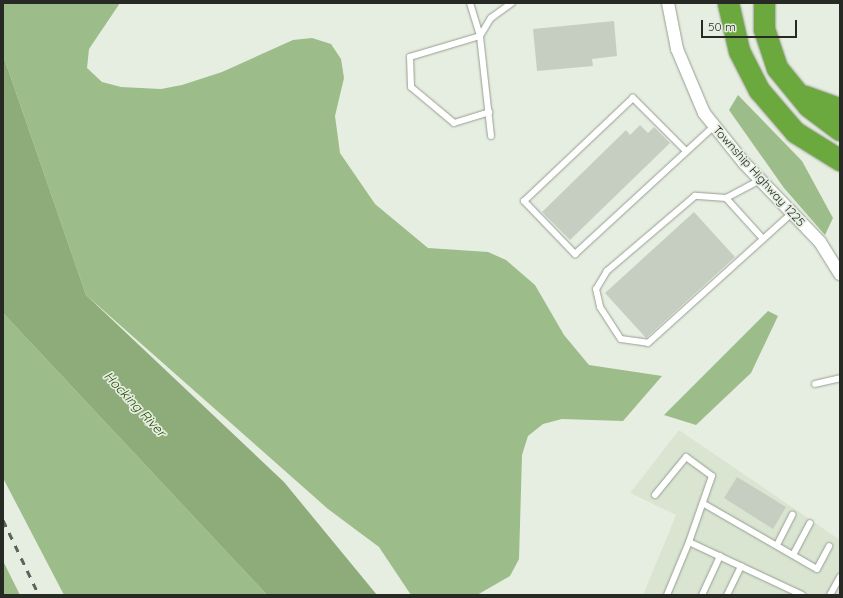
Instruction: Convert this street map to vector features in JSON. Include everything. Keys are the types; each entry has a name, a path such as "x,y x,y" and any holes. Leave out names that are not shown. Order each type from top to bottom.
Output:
{"highway":[{"path":"728,3 739,51 758,90 795,132 840,160"},
{"path":"764,3 767,44 787,82 817,114 840,130"},
{"path":"787,82 820,104 840,109"}],"street":[{"name":"Township Highway 1225","path":"668,3 687,80 713,126 760,180 820,242 840,274"}],"lane":[{"path":"470,3 480,36 491,136"},
{"path":"489,112 454,123 411,87 410,57 480,36 491,18 512,3"},
{"path":"685,150 633,98 524,201 575,254 685,150 713,126"},
{"path":"760,180 726,198 695,196 607,271 596,289 600,307 621,338 648,343 792,213"},
{"path":"726,198 763,239"},
{"path":"815,384 840,378"},
{"path":"655,495 686,457 712,476 704,504 667,595"},
{"path":"704,504 817,569 829,546"},
{"path":"777,545 792,515"},
{"path":"793,555 810,523"},
{"path":"689,542 802,595"},
{"path":"702,595 720,556"},
{"path":"727,595 741,566"},
{"path":"830,595 840,577"}],"shaded area":[{"path":"3,3 120,3 89,49 87,68 102,82 121,87 161,89 182,85 222,72 293,40 312,38 331,44 341,59 344,78 335,116 340,153 375,204 428,248 488,252 506,260 535,285 564,335 589,365 662,376 623,421 562,419 543,424 528,436 522,455 519,559 510,576 477,595 411,595 379,547 328,509 86,295 3,55"},
{"path":"738,95 802,161 833,218 825,235 784,188 729,110"},
{"path":"768,311 778,316 751,373 696,425 664,415"},
{"path":"3,313 267,595 64,595 3,478"},
{"path":"679,430 840,540 840,595 643,595 676,515 630,493"},
{"path":"3,561 20,595 3,595"}],"water":[{"name":"Hocking River","path":"3,55 86,295 284,482 377,595 267,595 3,313"}],"building":[{"path":"614,21 617,56 592,59 593,66 537,71 533,29"},
{"path":"640,125 648,133 654,127 670,143 570,240 542,212 626,130 630,135"},
{"path":"694,212 735,257 646,338 605,293"},
{"path":"737,477 786,507 773,529 724,498"}],"railway":[{"path":"3,520 39,595"}]}
